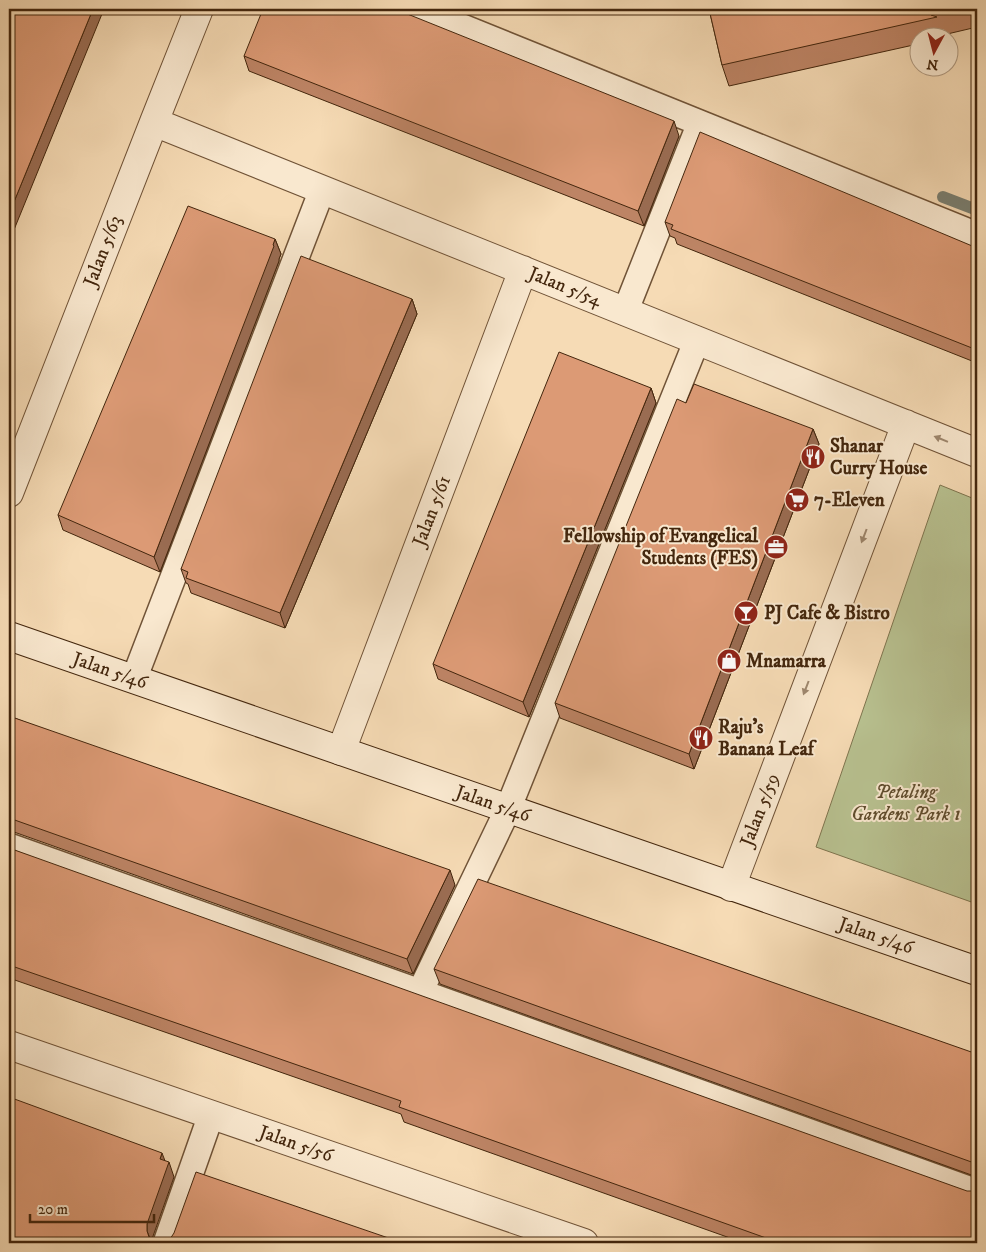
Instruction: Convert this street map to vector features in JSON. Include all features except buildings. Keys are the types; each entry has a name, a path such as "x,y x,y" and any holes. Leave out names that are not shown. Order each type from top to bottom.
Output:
{"street":[{"name":"Jalan 5/63","path":"9,493 200,9"},
{"name":"Jalan 5/54","path":"154,122 977,453"},
{"name":"Jalan 5/61","path":"341,751 523,270"},
{"name":"Jalan 5/59","path":"731,887 906,424"},
{"name":"Jalan 5/46","path":"9,636 977,971"},
{"name":"Jalan 5/56","path":"9,1045 584,1243"}],"lane":[{"path":"418,9 977,234"},
{"path":"625,312 700,123"},
{"path":"134,679 322,190"},
{"path":"420,992 508,809 697,340"},
{"path":"9,846 977,1192"},
{"path":"166,1243 211,1115"}],"green space":[{"name":"Petaling Gardens Park 1","path":"940,485 977,500 977,904 816,847"}],"waterway":[{"path":"943,197 977,210"}],"place":[{"name":"Shanar Curry House","path":"813,457"},
{"name":"7-Eleven","path":"797,500"},
{"name":"Fellowship of Evangelical Students (FES)","path":"776,547"},
{"name":"PJ Cafe & Bistro","path":"746,613"},
{"name":"Mnamarra","path":"729,661"},
{"name":"Raju's Banana Leaf","path":"701,738"}]}
